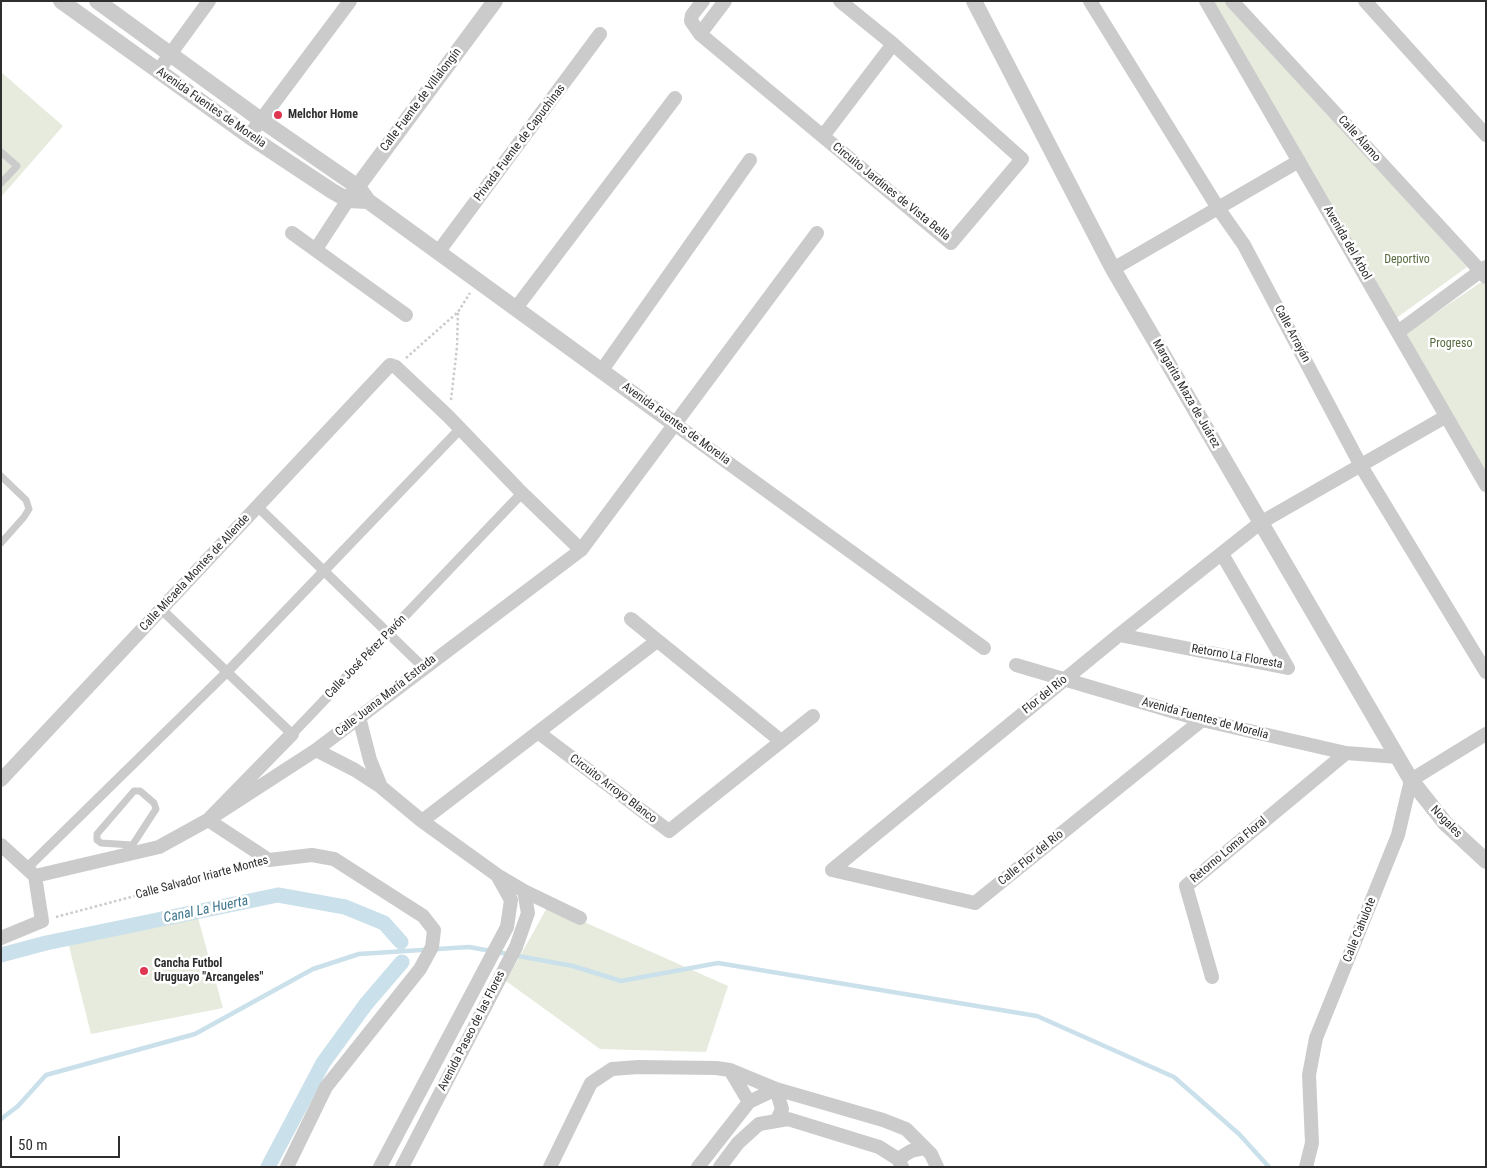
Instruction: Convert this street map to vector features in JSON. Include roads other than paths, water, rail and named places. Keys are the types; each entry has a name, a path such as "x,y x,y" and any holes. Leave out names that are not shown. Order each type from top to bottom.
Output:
{"street":[{"name":"Avenida Fuentes de Morelia","path":"97,1 261,120 353,193"},
{"path":"158,70 209,1"},
{"path":"249,136 350,1"},
{"name":"Calle Fuente de Villalongín","path":"353,193 495,1"},
{"path":"703,1 692,15 691,21 700,34 725,1"},
{"name":"Circuito Jardines de Vista Bella","path":"700,34 951,243 1022,159 893,44 840,1"},
{"name":"Margarita Maza de Juárez","path":"974,1 1113,269 1411,780"},
{"name":"Calle Arrayán","path":"1090,1 1218,208 1244,245 1361,466 1486,672"},
{"name":"Avenida del Árbol","path":"1206,1 1486,485"},
{"name":"Calle Álamo","path":"1232,1 1484,273"},
{"path":"1365,1 1486,134"},
{"name":"Avenida Fuentes de Morelia","path":"63,2 249,136 368,200 984,648"},
{"name":"Privada Fuente de Capuchinas","path":"439,251 600,34"},
{"path":"823,136 893,44"},
{"path":"516,308 675,98"},
{"path":"602,370 750,160"},
{"path":"1113,269 1299,161"},
{"path":"316,249 353,193"},
{"path":"292,233 406,314"},
{"name":"Calle Juana María Estrada","path":"31,872 129,851 159,847 208,820 316,750 423,667 581,550 817,234"},
{"path":"1398,332 1484,273"},
{"name":"Calle Micaela Montes de Allende","path":"1,780 393,366 461,428"},
{"name":"Flor del Río","path":"832,870 1118,635 1260,523 1445,417"},
{"path":"31,872 325,572 461,428 522,493 581,550"},
{"name":"Calle José Pérez Pavón","path":"208,820 522,493"},
{"path":"258,507 423,667"},
{"name":"Retorno La Floresta","path":"1118,635 1288,668 1222,554"},
{"path":"161,610 292,734"},
{"path":"631,619 781,741"},
{"path":"422,821 657,641"},
{"name":"Avenida Fuentes de Morelia","path":"1016,665 1202,720 1346,753 1398,757"},
{"name":"Circuito Arroyo Blanco","path":"539,733 669,831 813,716"},
{"path":"359,717 370,760 381,787"},
{"name":"Calle Flor del Río","path":"832,870 975,903 1202,720"},
{"path":"1411,780 1486,734"},
{"path":"316,750 381,787 422,821 497,875 524,891 580,918"},
{"name":"Retorno Loma Floral","path":"1212,977 1186,886 1346,753"},
{"name":"Nogales","path":"1411,780 1445,823 1486,861"},
{"name":"Calle Cahulote","path":"1306,1167 1312,1143 1309,1075 1316,1038 1398,835 1411,780"},
{"name":"Calle Salvador Iriarte Montes","path":"208,820 269,860 312,855 334,859 423,916 434,930 429,953 420,969 326,1087 286,1167"},
{"path":"1,845 31,872 42,922 1,938"},
{"name":"Avenida Paseo de las Flores","path":"380,1167 507,927 511,900 497,875"},
{"name":"Avenida Paseo de las Flores","path":"402,1167 510,959 528,913 524,891"},
{"path":"494,952 510,959"},
{"path":"550,1167 591,1083 612,1069 638,1067 716,1068 730,1070 776,1089 884,1120 906,1129 931,1154 937,1167"},
{"path":"730,1070 749,1102 751,1117 758,1124"},
{"path":"698,1167 749,1102 776,1089"},
{"path":"776,1089 782,1108 777,1120"},
{"path":"720,1167 738,1143 758,1124 777,1120 788,1119 879,1147 900,1163 911,1151 925,1148"}],"lane":[{"path":"1,152 17,166 1,183"},
{"path":"1,476 26,500 29,510 1,543"},
{"path":"134,791 140,791 154,803 156,808 129,851 101,843 97,840 97,834 134,791"}],"waterway":[{"name":"Canal La Huerta","path":"1,955 46,943 278,895 345,907 384,923 401,942"},
{"path":"1,1119 18,1106 46,1075 195,1034 313,969 359,954 469,947 573,966 621,981 718,963 1037,1016 1174,1077 1239,1134 1269,1167"},
{"name":"Canal La Huerta","path":"268,1167 323,1063 366,1004 402,962"}],"place":[{"name":"Melchor Home","path":"278,115"},
{"name":"Cancha Futbol Uruguayo \"Arcangeles\"","path":"144,971"}],"park label":[{"name":"Deportivo","path":"1407,260"},
{"name":"Progreso","path":"1451,344"}]}
